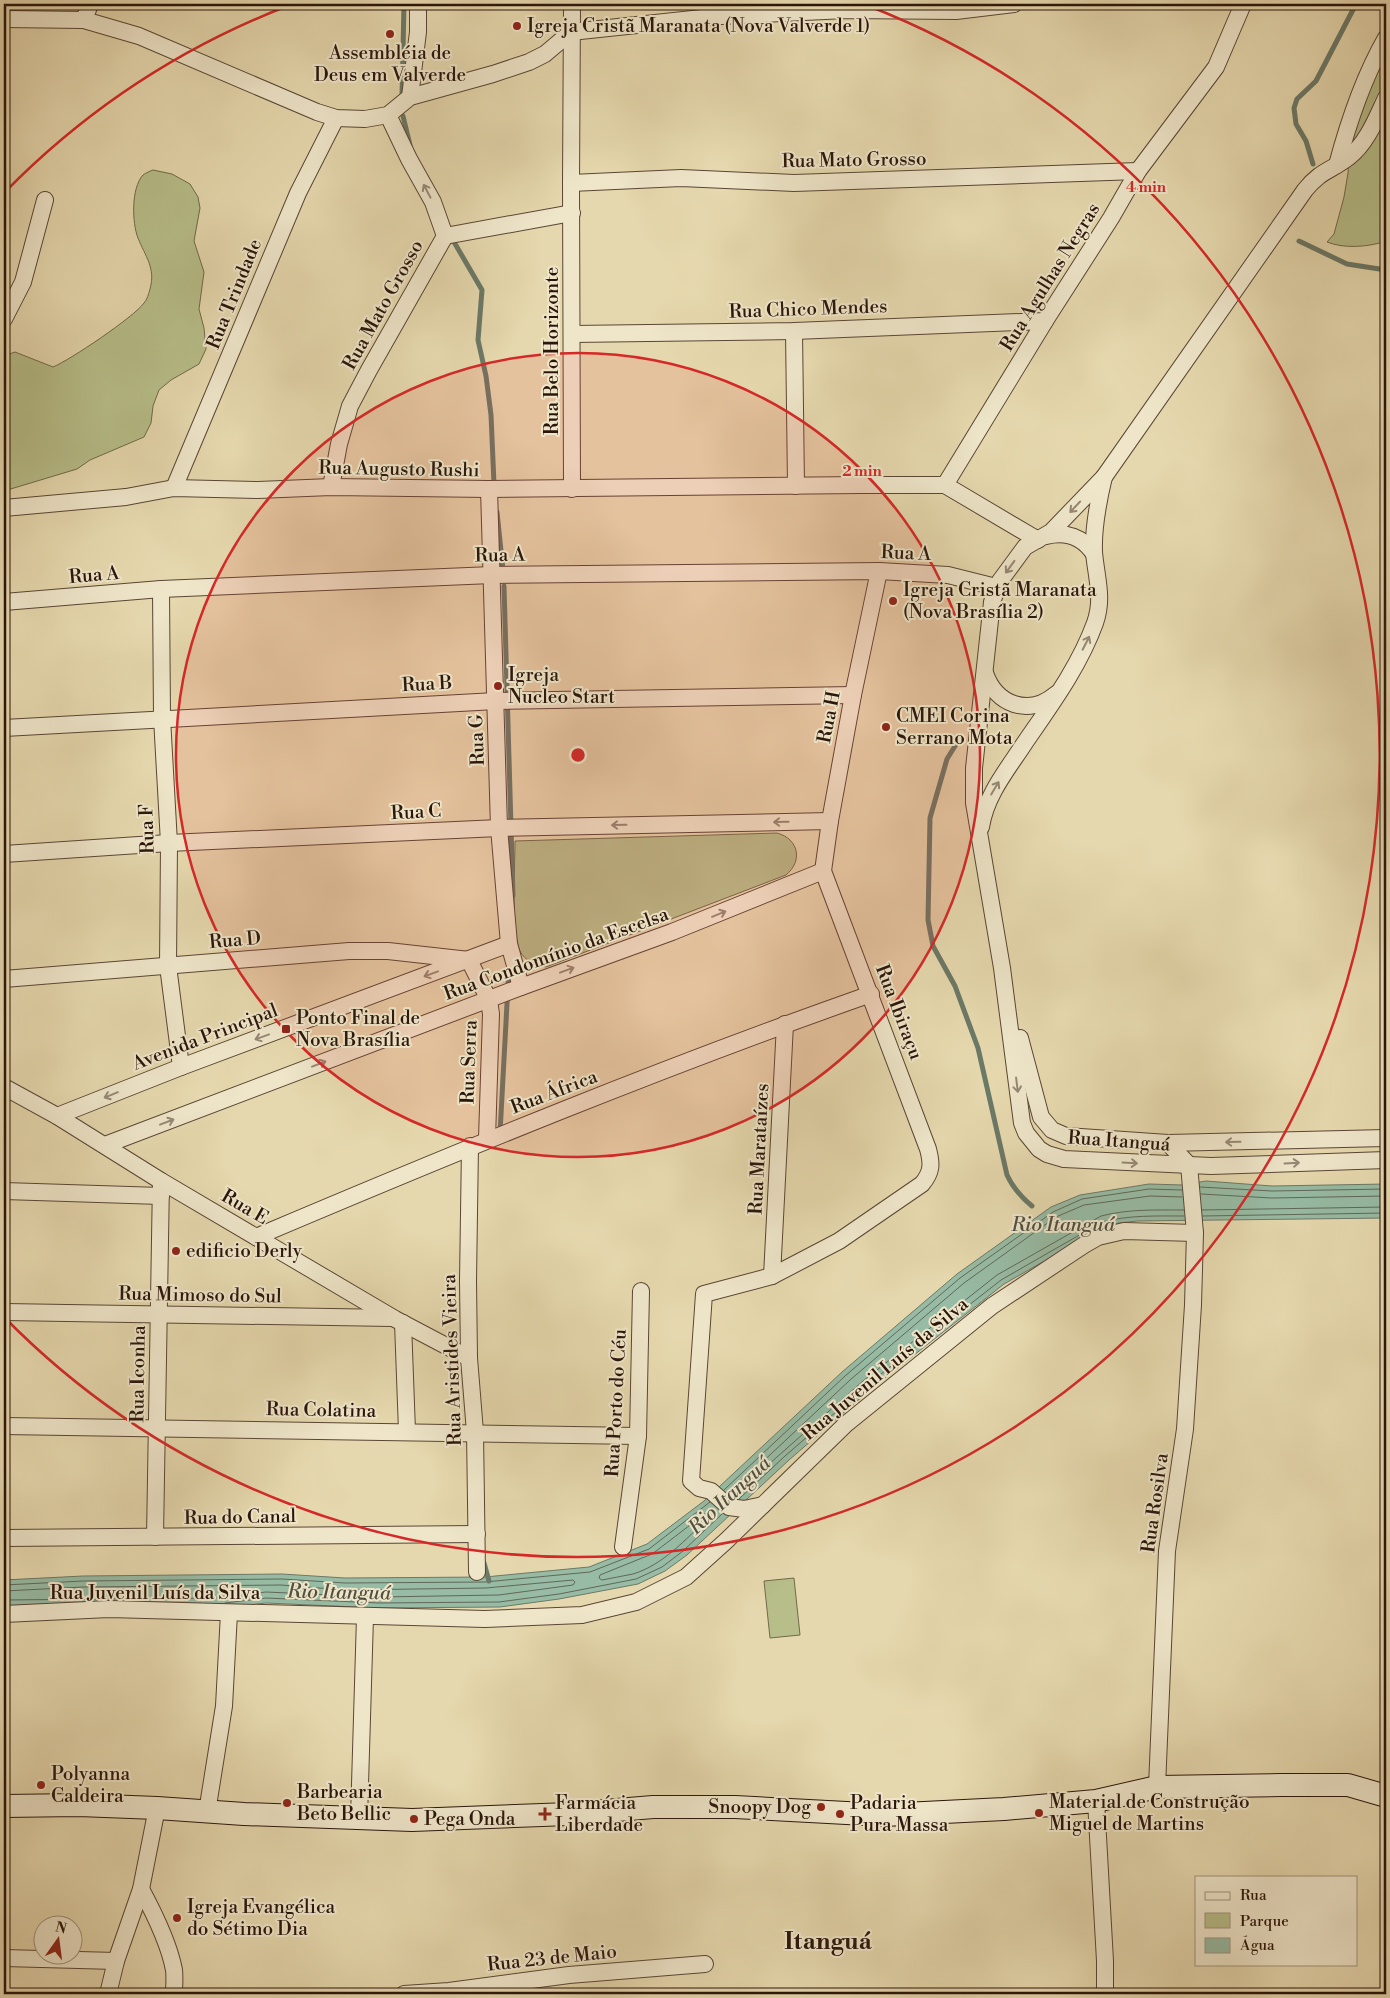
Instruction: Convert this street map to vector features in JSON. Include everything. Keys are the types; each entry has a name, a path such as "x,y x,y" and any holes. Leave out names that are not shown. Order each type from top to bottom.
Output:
{"street":[{"path":"84,20 90,4"},
{"path":"410,97 418,32 418,4"},
{"name":"Rua Belo Horizonte","path":"572,4 572,489"},
{"path":"4,19 84,20 139,36 316,112 336,118 365,119 388,115 410,97 529,62 545,54 571,32 721,10 956,10 1014,4"},
{"name":"Rua Agulhas Negras","path":"949,478 1044,320 1111,218 1138,171 1216,67 1243,4"},
{"path":"1337,165 1350,118 1362,86 1386,38"},
{"path":"1104,477 1305,190 1322,172 1348,158 1363,143 1386,98"},
{"name":"Rua Mato Grosso","path":"331,487 339,444 350,406 445,236 433,202 409,159 388,115"},
{"name":"Rua Trindade","path":"174,488 298,193 336,118"},
{"name":"Rua Mato Grosso","path":"571,183 681,178 794,183 1138,171"},
{"path":"4,320 23,282 45,200"},
{"path":"445,236 572,213"},
{"name":"Rua Chico Mendes","path":"572,334 794,331 1044,320"},
{"path":"794,331 796,486"},
{"name":"Rua Itanguá","path":"1104,477 1042,538 1025,547 996,587 992,602 973,786 974,803 1002,968 1022,1123 1032,1142 1047,1154 1064,1159 1190,1173 1256,1165 1386,1160"},
{"name":"Rua Itanguá","path":"980,834 984,810 993,790 1063,686 1092,629 1099,608 1100,586 1094,554 1095,522 1104,477"},
{"path":"949,478 1042,538 1061,534 1076,537 1090,547 1094,554"},
{"name":"Rua Augusto Rushi","path":"4,508 126,497 174,488 258,490 331,487 489,490 572,489 796,486 949,478"},
{"name":"Rua G","path":"489,490 499,828 509,944 521,987"},
{"name":"Rua A","path":"4,602 161,589 492,575 879,572 948,575 996,587"},
{"name":"Rua H","path":"823,871 830,821 853,695 879,572"},
{"name":"Rua F","path":"161,589 162,718 168,843 168,966 181,1067"},
{"path":"985,673 992,689 997,695 1012,704 1021,706 1031,706 1050,700 1063,686"},
{"name":"Rua B","path":"4,728 496,701 853,695"},
{"name":"Rua C","path":"4,854 168,843 499,828 830,821"},
{"name":"Rua Condomínio da Escelsa","path":"104,1145 521,987 672,932 823,871"},
{"name":"Rua Ibiraçu","path":"772,1276 839,1241 922,1184 931,1168 928,1149 823,871"},
{"name":"Avenida Principal","path":"56,1116 509,944"},
{"name":"Rua D","path":"4,979 349,951 388,951 469,960"},
{"name":"Rua Serra","path":"469,960 490,1000 487,1139"},
{"name":"Rua Itanguá","path":"1002,968 1038,1108 1046,1124 1052,1130 1066,1136 1168,1142 1386,1138"},
{"name":"Rua África","path":"256,1237 487,1139 785,1024 871,994"},
{"name":"Rua Marataízes","path":"772,1276 785,1024"},
{"name":"Rua E","path":"4,1087 104,1145 161,1188 256,1237 399,1321 469,1358"},
{"path":"1168,1142 1190,1173"},
{"name":"Rua Aristides Vieira","path":"470,1146 469,1358 475,1432 477,1572"},
{"name":"Rua Rosilva","path":"1157,1787 1167,1551 1185,1429 1193,1306 1195,1228 1190,1173"},
{"path":"4,1191 161,1188"},
{"name":"Rua Iconha","path":"155,1537 161,1188"},
{"name":"Rua Juvenil Luís da Silva","path":"4,1614 109,1609 485,1619 582,1615 636,1602 686,1577 726,1541 853,1418 992,1306 1084,1245 1098,1238 1124,1231 1195,1228"},
{"path":"763,1505 744,1509 729,1506 711,1491 699,1488 691,1482 704,1294 772,1276"},
{"name":"Rua Porto do Céu","path":"623,1547 638,1436 641,1291"},
{"name":"Rua Mimoso do Sul","path":"4,1312 399,1321"},
{"path":"399,1321 406,1431"},
{"name":"Rua Colatina","path":"4,1426 638,1436"},
{"name":"Rua do Canal","path":"4,1538 477,1534"},
{"path":"207,1812 224,1706 229,1613"},
{"path":"359,1818 365,1617"},
{"path":"4,1806 78,1805 412,1820 569,1814 653,1807 735,1808 884,1815 1004,1810 1096,1801 1157,1787 1348,1786 1386,1796"},
{"path":"1096,1801 1105,1960 1105,1994"},
{"path":"108,1994 116,1961 141,1889 157,1808"},
{"path":"141,1889 156,1915 174,1970 174,1994"},
{"path":"4,1958 116,1961"},
{"name":"Rua 23 de Maio","path":"404,1994 569,1975 705,1964"}],"green space":[{"path":"1386,39 1386,241 1372,245 1341,246 1327,242 1334,234 1344,197 1348,173 1350,129"},
{"path":"153,170 172,174 190,184 198,197 200,208 194,241 204,272 199,309 204,328 206,349 199,364 171,380 159,390 153,406 151,423 144,437 90,460 77,469 4,491 4,356 15,352 53,367 101,338 128,318 145,302 150,289 152,275 149,262 136,232 134,206 136,188 139,181 143,175"},
{"path":"777,833 790,840 796,851 795,863 786,875 546,967 531,962 520,951 517,942 514,914 515,841"},
{"path":"794,1578 800,1635 770,1638 764,1581"}],"water":[{"name":"Rio Itanguá","path":"1206,1181 1272,1186 1386,1184 1386,1218 1137,1221 1104,1227 1004,1284 871,1389 789,1460 687,1555 665,1571 638,1584 559,1599 500,1607 379,1608 266,1603 216,1609 4,1611 4,1580 83,1576 282,1574 345,1578 485,1577 589,1567 647,1544 704,1501 842,1372 957,1274 1051,1207 1080,1195 1149,1184 1183,1185"}],"waterway":[{"path":"402,97 404,4"},
{"path":"1313,164 1306,141 1296,124 1294,108 1297,99 1316,81 1356,4"},
{"path":"403,116 410,145"},
{"path":"1299,241 1347,264 1386,270"},
{"path":"454,242 482,290 478,340 486,376 491,415 494,484"},
{"path":"497,512 503,570"},
{"path":"504,586 513,896"},
{"path":"960,738 947,759 930,818 928,920 933,946 955,986 978,1048 1007,1175 1018,1192 1032,1206"},
{"path":"500,1133 509,967"},
{"path":"484,1563 489,1581"}],"place":[{"name":"Igreja Cristã Maranata (Nova Valverde 1)","path":"517,26"},
{"name":"Assembléia de Deus em Valverde","path":"390,34"},
{"name":"Igreja Cristã Maranata (Nova Brasília 2)","path":"893,601"},
{"name":"Igreja Nucleo Start","path":"498,686"},
{"name":"CMEI Corina Serrano Mota","path":"886,727"},
{"name":"Ponto Final de Nova Brasília","path":"286,1029"},
{"name":"edificio Derly","path":"176,1251"},
{"name":"Polyanna Caldeira","path":"41,1785"},
{"name":"Barbearia Beto Bellic","path":"287,1803"},
{"name":"Snoopy Dog","path":"821,1807"},
{"name":"Material de Construção Miguel de Martins","path":"1039,1813"},
{"name":"Farmácia Liberdade","path":"545,1814"},
{"name":"Padaria Pura Massa","path":"840,1814"},
{"name":"Pega Onda","path":"414,1819"},
{"name":"Igreja Evangélica do Sétimo Dia","path":"177,1918"}],"district":[{"name":"Itanguá","path":"828,1942"}]}
